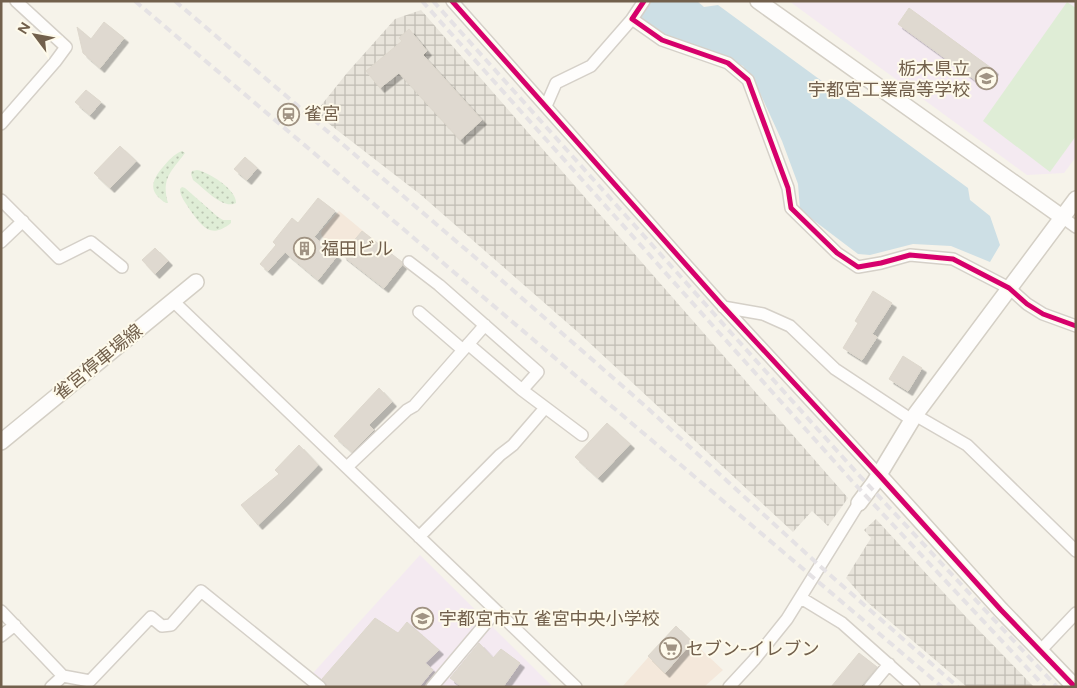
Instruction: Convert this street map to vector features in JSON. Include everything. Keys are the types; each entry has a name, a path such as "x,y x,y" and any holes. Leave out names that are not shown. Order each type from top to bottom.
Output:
{"street":[{"path":"1,124 66,48 16,1"},
{"path":"452,1 724,308 1001,610 1075,687"},
{"path":"546,106 556,83 591,66 632,19 644,1"},
{"path":"758,1 1076,227"},
{"path":"632,19 662,40 728,63 748,80 788,188 791,208 836,253 858,267 881,264 910,255 953,259 1009,288 1043,314 1076,326"},
{"path":"729,687 760,654 787,619 914,418 1076,199"},
{"path":"1,200 59,258 91,242 122,267"},
{"path":"1,242 23,221"},
{"path":"409,262 538,372 522,390"},
{"name":"雀宮停車場線","path":"1,442 196,282"},
{"path":"173,301 576,687"},
{"path":"724,308 763,314 790,326 835,369 914,418 968,445 1076,552"},
{"path":"419,312 582,435"},
{"path":"347,466 407,410 414,406 485,325"},
{"path":"419,536 513,444 545,408"},
{"path":"1,611 63,676 90,681 151,617 162,626 171,625 200,591 320,687"},
{"path":"801,598 842,623 914,687"},
{"path":"432,687 496,611"},
{"path":"1040,651 1076,613"},
{"path":"1,636 15,625"},
{"path":"870,687 889,664"},
{"path":"52,687 63,676"}],"shaded area":[{"path":"652,1 697,1 704,7 718,5 968,188 970,200 990,216 1000,245 990,262 951,246 913,244 870,255 858,254 800,210 798,184 782,141 759,91 743,66 707,50 665,36 639,17"},
{"name":"栃木県立 宇都宮工業高等学校","path":"789,1 1076,1 1076,157 1064,173 1027,175"},
{"path":"421,10 848,498 828,526 812,511 793,532 580,334 421,195 315,113 347,73 395,19"},
{"path":"339,211 403,264 384,288 324,240 321,234 322,230"},
{"path":"876,519 966,617 1034,687 967,687 867,602 846,578 871,538 864,530"},
{"name":"宇都宮市立 雀宮中央小学校","path":"420,555 553,687 308,687 304,683"},
{"path":"676,626 723,670 704,687 622,687"}],"green space":[{"path":"1067,2 1076,8 1076,136 1050,172 983,121"},
{"path":"182,151 185,153 167,181 166,194 168,203 166,203 156,195 153,186 154,182 167,162"},
{"path":"197,170 208,174 227,187 235,198 236,203 225,203 208,193 193,180 192,171"},
{"path":"182,187 218,217 223,220 231,220 231,223 224,228 213,231 203,226 184,200 180,192"}],"building":[{"path":"909,8 994,70 982,85 898,24"},
{"path":"104,22 124,38 100,68 83,53 77,27 91,39"},
{"path":"409,29 427,51 423,55 482,120 460,140 399,73 380,88 366,71 402,41 399,38"},
{"path":"86,90 101,102 90,115 75,102"},
{"path":"120,146 136,161 110,188 94,173"},
{"path":"245,157 257,168 247,180 234,169"},
{"name":"福田ビル","path":"318,198 335,211 314,237 337,256 318,280 285,252 268,271 260,264 276,245 273,242 292,218 298,223"},
{"path":"362,231 402,262 402,265 384,288 342,255"},
{"path":"155,248 168,261 155,274 142,260"},
{"path":"873,291 892,303 872,334 877,337 862,360 843,348 858,323 855,321"},
{"path":"903,356 922,368 908,391 889,379"},
{"path":"379,388 392,402 369,425 374,430 352,452 334,436"},
{"path":"607,423 630,444 598,478 575,457"},
{"path":"299,445 318,465 258,525 241,505 279,474 275,470"},
{"path":"375,618 398,633 407,622 439,650 425,663 433,670 419,687 327,687 322,679"},
{"name":"セブン-イレブン","path":"676,626 692,642 665,673 648,656"},
{"path":"479,643 493,658 501,649 520,663 503,687 462,687 450,678"},
{"path":"859,653 877,667 860,687 831,687"}],"railway":[{"path":"135,1 942,687"},
{"path":"175,1 491,271 643,404 821,567 958,687"},
{"path":"422,1 852,481 1045,687"},
{"path":"433,1 857,473 1057,687"}],"cycle path":[{"path":"452,1 720,303 1001,610 1075,687"},
{"path":"644,1 632,19 662,40 728,63 748,80 788,188 791,208 837,253 858,267 910,255 953,259 1009,288 1027,304 1043,314 1076,326"}],"place":[{"name":"栃木県立 宇都宮工業高等学校","path":"986,79"},
{"name":"雀宮","path":"288,114"},
{"name":"福田ビル","path":"305,249"},
{"name":"宇都宮市立 雀宮中央小学校","path":"423,619"},
{"name":"セブン-イレブン","path":"670,649"}]}
